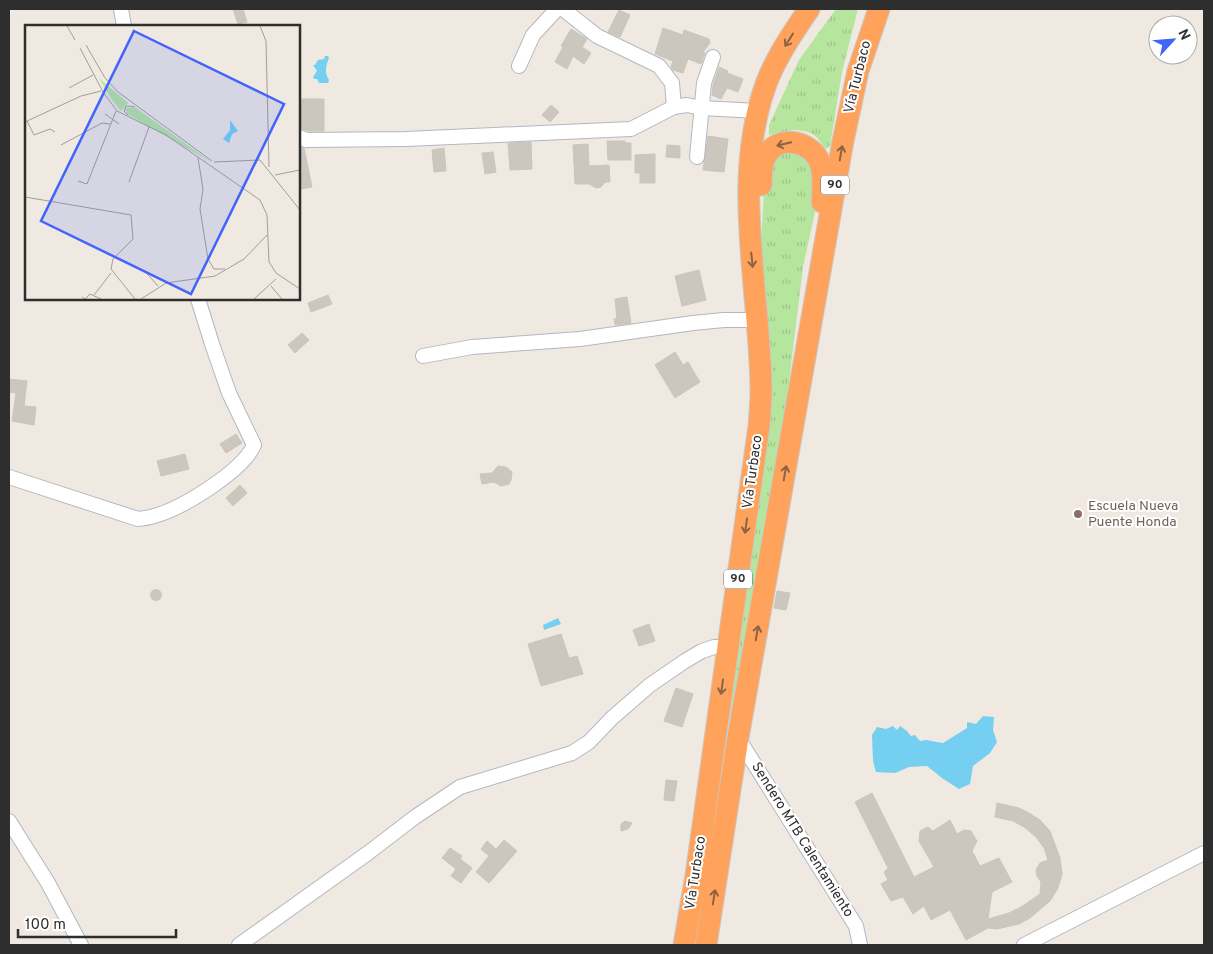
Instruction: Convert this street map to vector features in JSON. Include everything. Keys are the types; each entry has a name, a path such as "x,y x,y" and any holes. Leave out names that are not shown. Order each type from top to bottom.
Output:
{"highway":[{"name":"Vía Turbaco","path":"684,945 696,875 759,426 761,389 750,246 751,143 765,86 779,55 809,9"},
{"name":"Vía Turbaco","path":"706,945 738,738 846,124 858,71 879,9"},
{"path":"750,212 759,199 764,158 774,147 782,143 796,142 815,153 822,172 823,200 804,316 808,339"}],"street":[{"path":"121,9 124,25"},
{"path":"519,66 533,35 557,9"},
{"path":"563,9 597,36 658,66 672,82 674,108"},
{"path":"697,157 704,82 713,57"},
{"path":"300,137 306,140 406,139 631,129 674,108 687,105 701,108 758,111"},
{"path":"9,477 138,519 154,516 198,496 242,462 251,452 254,445 229,393 198,300"},
{"path":"423,356 472,348 580,339 716,320 757,320"},
{"path":"240,945 415,817 460,787 572,753 589,742 612,718 650,684 685,661 708,649 714,647 728,648"},
{"name":"Sendero MTB Calentamiento","path":"738,738 856,926 860,945"},
{"path":"9,821 48,883 81,945"},
{"path":"1024,945 1204,852"}],"green space":[{"path":"836,9 858,9 842,72 830,146 826,149 815,136 804,131 786,131 769,135 769,125 799,60"},
{"path":"792,148 814,163 817,203 803,267 783,431 734,726 726,715 769,400 771,362 761,242 765,174 769,160"}],"water":[{"path":"325,56 329,58 326,75 329,80 328,83 319,83 313,77 317,71 313,65 318,60 324,59"},
{"path":"558,618 561,624 544,630 543,625"},
{"path":"983,716 994,717 993,730 997,742 990,753 973,766 970,784 959,789 927,766 909,767 895,773 876,772 873,761 872,735 877,727 886,729 893,726 897,730 900,726 911,736 915,735 920,741 926,740 943,743 967,728 967,722 976,724"}],"building":[{"path":"233,9 243,9 247,22 238,24"},
{"path":"619,10 630,15 620,37 608,32"},
{"path":"663,28 683,35 684,30 709,39 710,43 703,52 705,53 701,64 688,59 683,73 673,70 671,67 673,61 655,54"},
{"path":"571,29 587,39 582,47 591,53 584,64 573,56 567,69 555,62 563,47 561,46"},
{"path":"719,67 728,71 727,73 743,79 738,92 727,88 721,99 712,95"},
{"path":"301,99 324,99 324,131 301,129"},
{"path":"551,105 559,112 550,122 542,115"},
{"path":"708,136 728,139 724,172 703,170"},
{"path":"607,141 631,143 631,160 608,160"},
{"path":"531,142 532,169 510,170 508,143"},
{"path":"588,144 589,166 609,165 610,182 605,182 601,187 596,188 589,184 575,184 573,145"},
{"path":"667,145 680,146 680,158 666,157"},
{"path":"300,146 304,148 312,187 301,189"},
{"path":"444,148 446,171 434,172 432,150"},
{"path":"493,152 496,172 485,174 482,153"},
{"path":"655,154 655,183 640,183 640,173 635,173 635,155"},
{"path":"699,270 706,300 682,306 675,276"},
{"path":"328,295 332,304 311,312 308,303"},
{"path":"627,297 631,323 615,325 614,319 617,319 615,299"},
{"path":"302,333 309,340 295,353 288,345"},
{"path":"675,352 683,365 688,362 700,382 675,398 655,365"},
{"path":"9,379 27,381 24,406 36,407 34,425 12,421 16,393 9,392"},
{"path":"236,434 242,443 226,453 220,444"},
{"path":"185,454 189,469 161,476 157,461"},
{"path":"498,466 506,467 512,472 509,484 501,486 494,482 482,484 480,474 492,473"},
{"path":"240,485 247,493 233,506 226,498"},
{"path":"156,589 162,595 156,601 150,595"},
{"path":"777,591 790,593 786,610 774,608"},
{"path":"649,624 655,641 639,646 633,630"},
{"path":"561,634 569,658 577,656 583,674 541,686 528,644"},
{"path":"676,688 693,694 682,727 664,721"},
{"path":"666,780 677,781 674,801 664,800"},
{"path":"872,793 914,877 934,867 919,841 920,831 928,827 933,831 950,820 957,834 964,830 971,831 977,841 972,851 980,866 999,858 1012,882 992,892 988,919 1009,913 1040,894 1041,882 1036,870 1040,863 1048,860 1044,848 1036,837 1024,827 1013,821 995,817 997,803 1019,808 1029,813 1040,820 1050,831 1060,858 1062,874 1058,888 1050,901 1030,918 1019,924 997,929 988,928 966,940 950,910 931,920 924,906 913,914 903,897 891,901 881,884 888,880 884,872 888,868 855,802"},
{"path":"625,821 632,823 628,829 621,831 621,824"},
{"path":"504,840 517,851 489,883 476,872 489,856 481,849 487,841 496,849"},
{"path":"450,848 462,856 460,859 472,868 461,883 451,876 456,869 442,858"}],"place":[{"name":"Escuela Nueva Puente Honda","path":"1078,514"}]}
